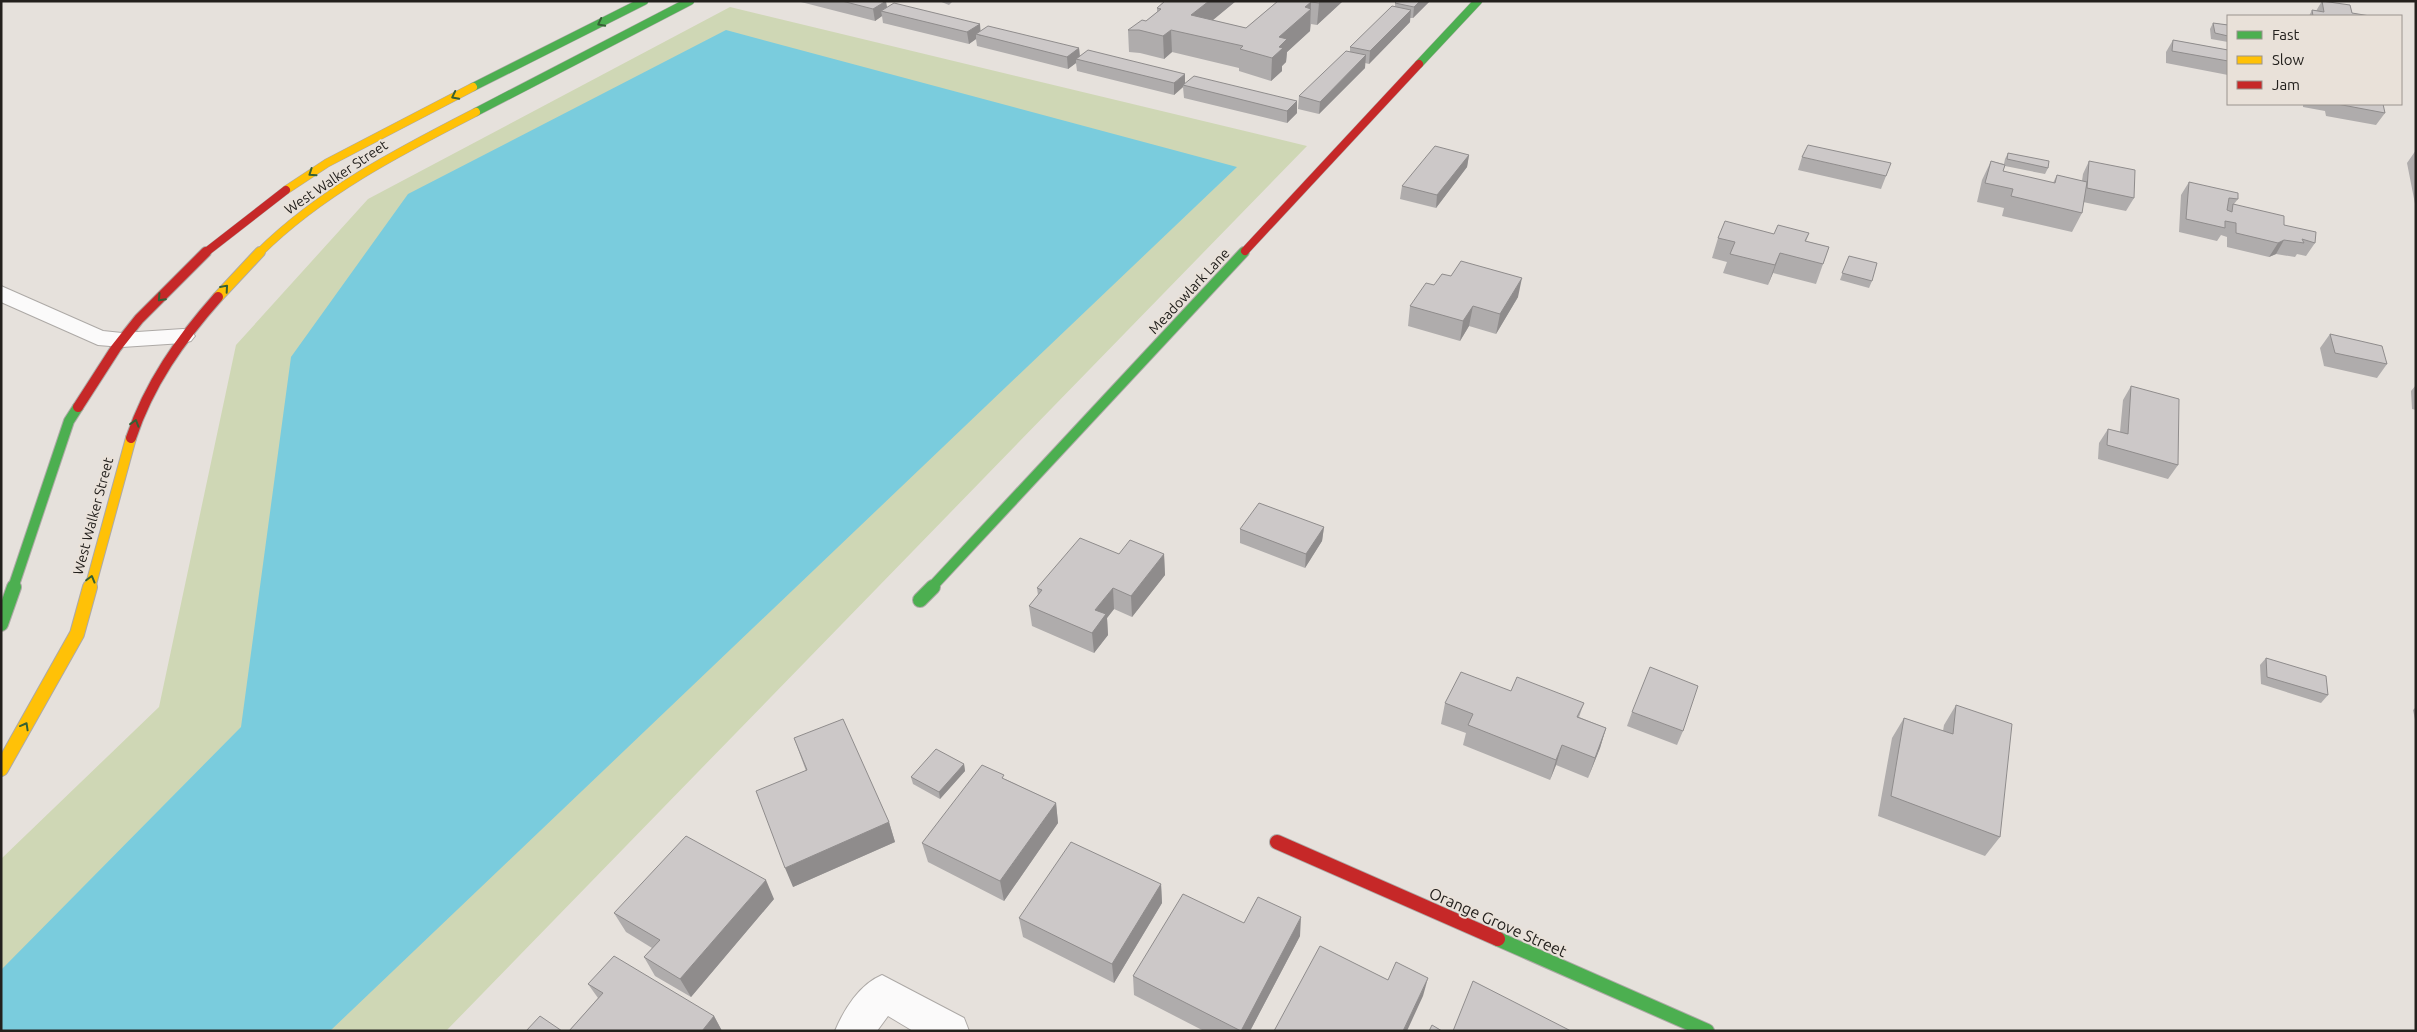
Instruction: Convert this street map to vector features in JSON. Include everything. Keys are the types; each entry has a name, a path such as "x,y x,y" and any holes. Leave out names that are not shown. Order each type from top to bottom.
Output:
{"street":[{"name":"West Walker Street","path":"1,624 69,422 122,340 184,272 252,213 327,163 388,130 644,1"},
{"name":"West Walker Street","path":"1,769 77,634 139,410 183,336 238,274 298,218 365,172 421,140 690,1"},
{"name":"Meadowlark Lane","path":"920,600 1478,1"},
{"path":"1,293 98,338 122,340 183,336"},
{"name":"Orange Grove Street","path":"1277,842 1707,1031"},
{"path":"854,1031 882,993 950,1031"}],"green space":[{"path":"730,7 1307,146 446,1031 1,1031 1,859 159,707 236,345 368,199"}],"water":[{"path":"726,30 1237,167 330,1031 1,1031 1,970 241,727 291,357 408,194"}],"building":[{"path":"842,1 886,1 873,9"},
{"path":"1165,1 1209,1 1191,15 1246,28 1278,1 1321,1 1319,3 1311,2 1305,7 1311,9 1279,37 1287,39 1279,47 1283,48 1272,58 1240,49 1243,46 1171,30 1163,36 1139,30 1128,30 1142,20 1146,21 1161,9 1157,8"},
{"path":"1397,1 1420,1 1414,7 1395,3"},
{"path":"2322,1 2350,5 2352,13 2364,15 2313,15 2312,10 2324,12"},
{"path":"894,3 980,24 967,32 881,11"},
{"path":"1392,6 1411,10 1370,51 1350,47"},
{"path":"2213,23 2227,25 2227,36 2215,33"},
{"path":"988,26 1079,48 1067,57 976,34"},
{"path":"2173,40 2227,50 2227,61 2172,51"},
{"path":"1088,50 1185,74 1174,83 1076,59"},
{"path":"1346,51 1366,55 1320,102 1299,96"},
{"path":"1194,76 1297,101 1287,111 1183,85"},
{"path":"2342,105 2383,105 2385,113"},
{"path":"1808,145 1891,163 1886,176 1802,157"},
{"path":"1435,146 1469,155 1437,195 1402,186"},
{"path":"2008,153 2049,161 2048,168 2007,159"},
{"path":"1991,161 2005,165 2003,171 2055,183 2057,175 2087,182 2082,213 2011,196 2013,189 1985,183"},
{"path":"2089,161 2135,170 2134,198 2087,188"},
{"path":"2189,182 2238,193 2238,199 2229,198 2227,210 2232,212 2233,204 2284,216 2284,225 2316,232 2315,243 2302,239 2304,243 2284,240 2278,243 2236,233 2236,223 2225,221 2225,228 2186,219"},
{"path":"1725,221 1774,234 1778,225 1809,233 1805,241 1829,247 1823,264 1780,253 1775,265 1730,254 1735,242 1718,238"},
{"path":"1849,256 1877,263 1872,281 1842,273"},
{"path":"1461,261 1522,278 1500,314 1473,306 1463,321 1410,306 1426,283 1434,285 1442,274 1451,276"},
{"path":"2330,334 2382,346 2387,364 2335,353"},
{"path":"2131,386 2179,399 2178,465 2107,445 2108,429 2128,434"},
{"path":"1259,503 1324,527 1306,554 1240,529"},
{"path":"1080,538 1119,554 1130,540 1164,554 1131,596 1113,588 1095,610 1106,614 1092,633 1029,606 1042,590 1037,588"},
{"path":"2266,658 2326,676 2328,695 2267,677"},
{"path":"1650,667 1698,686 1683,731 1632,712"},
{"path":"1461,672 1511,691 1517,677 1584,703 1577,717 1606,728 1595,758 1562,745 1556,760 1468,725 1473,714 1445,703"},
{"path":"1956,705 2012,724 2000,837 1891,796 1904,718 1953,734"},
{"path":"843,719 889,822 785,868 756,791 807,770 794,738"},
{"path":"936,749 964,764 939,792 911,777"},
{"path":"982,765 1004,775 1002,778 1056,803 1000,881 922,843"},
{"path":"686,836 766,880 680,979 644,957 660,940 614,913"},
{"path":"1071,842 1161,884 1112,964 1019,918"},
{"path":"1183,894 1244,923 1258,897 1301,917 1241,1031 1133,976"},
{"path":"1320,946 1388,980 1396,962 1428,978 1403,1031 1274,1031"},
{"path":"614,956 714,1016 702,1031 569,1031 603,993 588,984"},
{"path":"1473,981 1571,1031 1453,1031"},
{"path":"540,1016 562,1031 526,1031"},
{"path":"1432,1025 1442,1031 1429,1031"}],"traffic: fast":[{"path":"473,87 644,1"},
{"path":"476,112 690,1"},
{"path":"1419,64 1478,1"},
{"path":"920,600 1245,251"},
{"path":"1,624 69,421 78,407"},
{"path":"1498,939 1707,1031"}],"traffic: slow":[{"path":"286,190 327,163 473,87"},
{"path":"218,297 277,235 299,217 386,161 476,112"},
{"path":"1,769 77,634 131,438"}],"traffic: jam":[{"path":"1245,251 1419,64"},
{"path":"78,407 110,356 158,298 219,240 286,190"},
{"path":"131,438 155,380 178,345 218,297"},
{"path":"1277,842 1498,939"}]}
